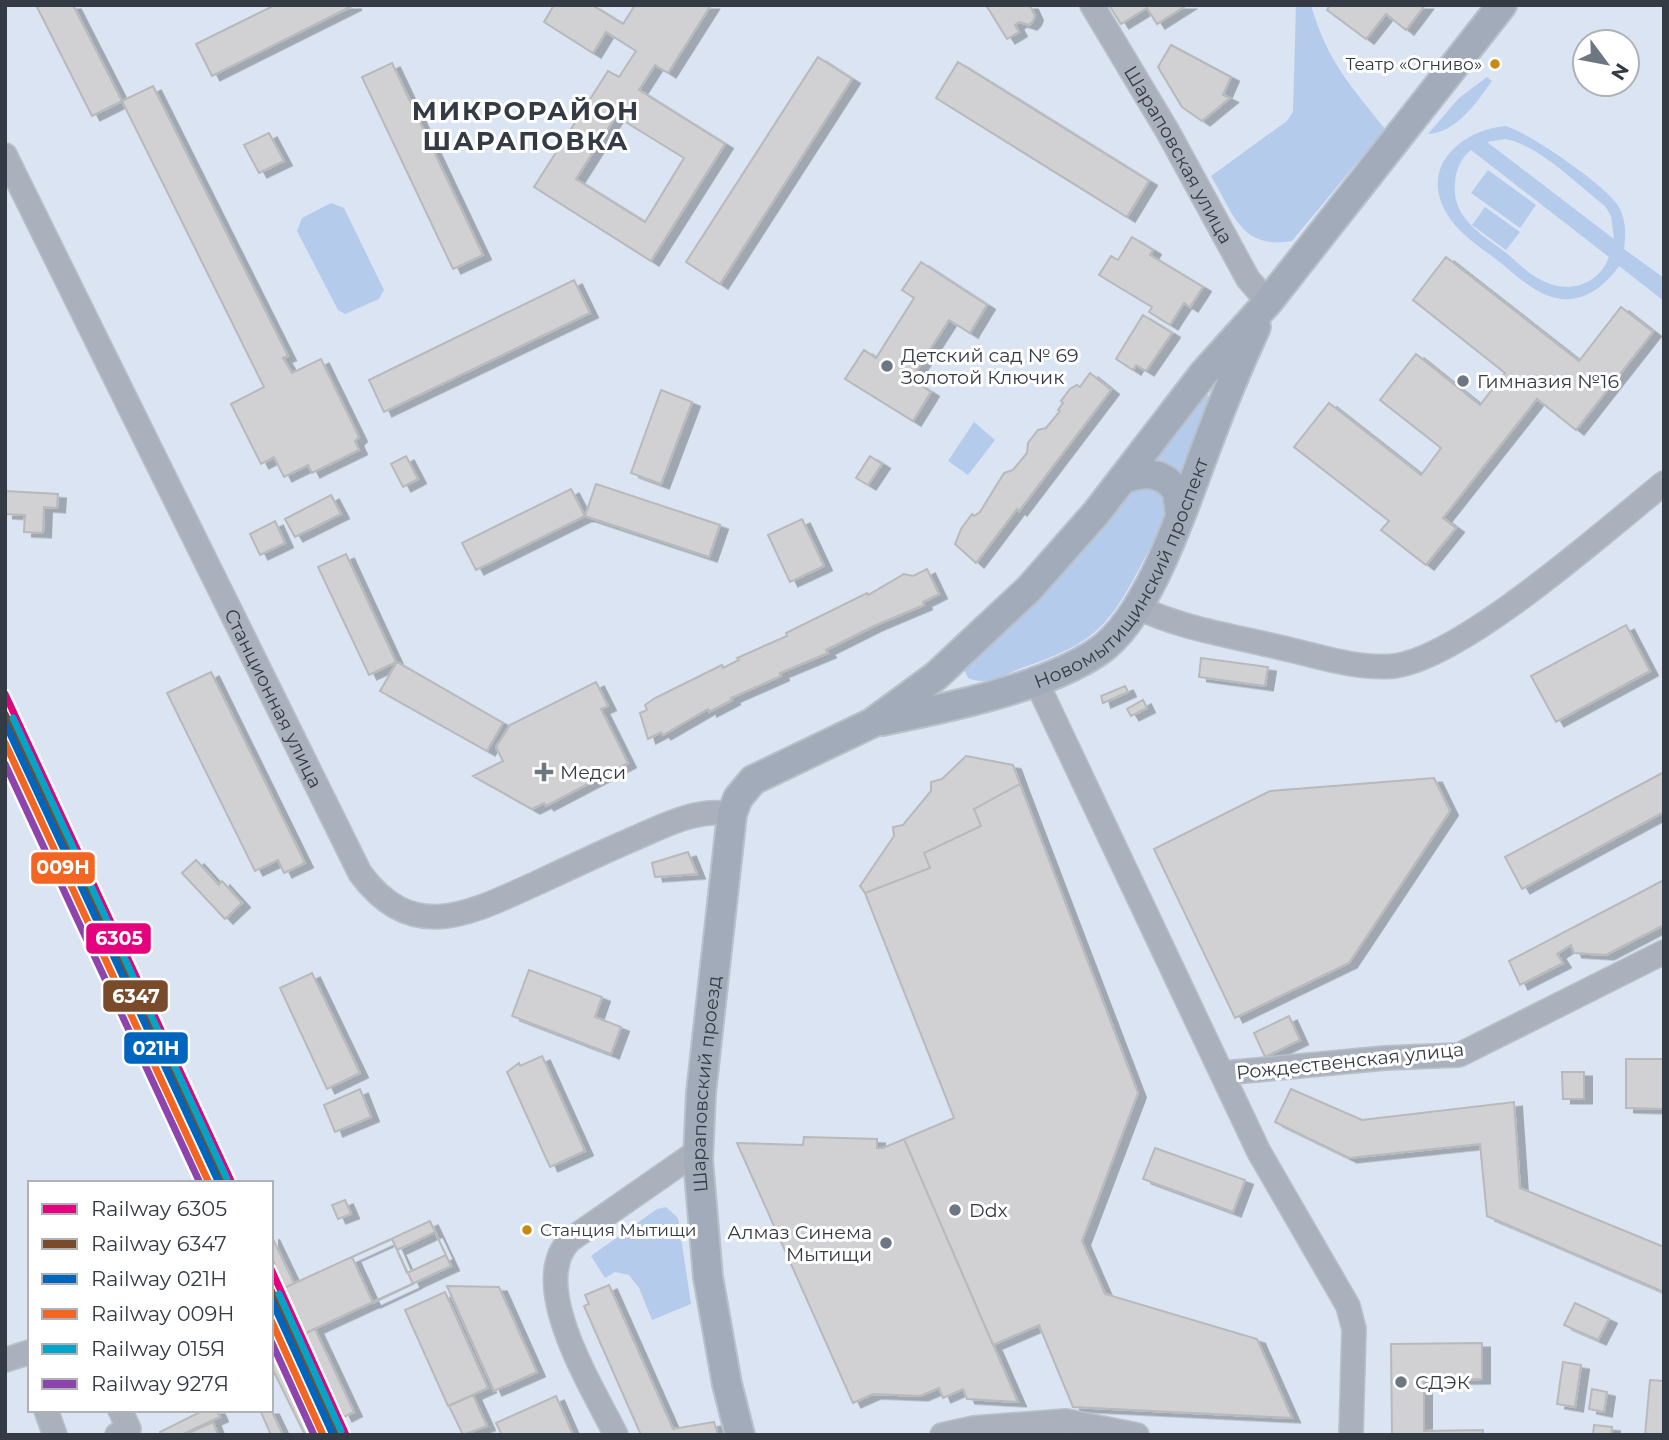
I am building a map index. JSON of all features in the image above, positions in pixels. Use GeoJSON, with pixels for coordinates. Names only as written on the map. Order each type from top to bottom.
{"type":"FeatureCollection","features":[{"type":"Feature","properties":{"kind":"main road","name":"Новомытищинский проспект"},"geometry":{"type":"LineString","coordinates":[[732,814],[738,797],[753,780],[872,723],[956,658],[1055,561],[1122,480],[1204,373],[1268,302],[1503,5]]}},
{"type":"Feature","properties":{"kind":"main road","name":"Новомытищинский проспект"},"geometry":{"type":"LineString","coordinates":[[872,723],[992,695],[1035,680],[1081,662],[1100,650],[1127,624],[1180,515],[1231,384],[1268,302]]}},
{"type":"Feature","properties":{"kind":"main road"},"geometry":{"type":"LineString","coordinates":[[1122,480],[1148,473],[1161,477],[1177,492],[1180,515]]}},
{"type":"Feature","properties":{"kind":"main road"},"geometry":{"type":"LineString","coordinates":[[956,658],[954,670],[964,687],[983,695],[992,695]]}},
{"type":"Feature","properties":{"kind":"main road","name":"Шараповский проезд"},"geometry":{"type":"LineString","coordinates":[[732,814],[698,1151],[702,1228],[708,1277],[740,1435]]}},
{"type":"Feature","properties":{"kind":"street","name":"Шараповская улица"},"geometry":{"type":"LineString","coordinates":[[1091,5],[1168,132],[1248,279],[1268,302]]}},
{"type":"Feature","properties":{"kind":"street","name":"Станционная улица"},"geometry":{"type":"LineString","coordinates":[[5,155],[360,873],[378,895],[395,906],[427,916],[467,914],[659,827],[709,812],[732,814]]}},
{"type":"Feature","properties":{"kind":"street"},"geometry":{"type":"LineString","coordinates":[[1137,607],[1185,627],[1360,664],[1407,664],[1439,651],[1497,612],[1664,483]]}},
{"type":"Feature","properties":{"kind":"street"},"geometry":{"type":"LineString","coordinates":[[1035,680],[1224,1073],[1258,1152],[1348,1306],[1354,1329],[1351,1435]]}},
{"type":"Feature","properties":{"kind":"street","name":"Рождественская улица"},"geometry":{"type":"LineString","coordinates":[[1224,1073],[1385,1058],[1459,1055],[1664,953]]}},
{"type":"Feature","properties":{"kind":"street"},"geometry":{"type":"LineString","coordinates":[[616,1435],[561,1321],[557,1296],[557,1263],[566,1244],[698,1151]]}},
{"type":"Feature","properties":{"kind":"street"},"geometry":{"type":"LineString","coordinates":[[47,1412],[55,1435]]}},
{"type":"Feature","properties":{"kind":"street"},"geometry":{"type":"LineString","coordinates":[[117,1435],[129,1429],[121,1412]]}},
{"type":"Feature","properties":{"kind":"street"},"geometry":{"type":"LineString","coordinates":[[942,1435],[974,1428],[1066,1428],[1137,1435]]}},
{"type":"Feature","properties":{"kind":"shaded area"},"geometry":{"type":"Polygon","coordinates":[[[1296,5],[1311,5],[1332,57],[1350,85],[1385,129],[1292,241],[1275,242],[1261,240],[1241,226],[1211,176],[1287,121],[1293,112],[1296,5]]]}},
{"type":"Feature","properties":{"kind":"shaded area"},"geometry":{"type":"Polygon","coordinates":[[[1487,77],[1492,81],[1465,115],[1448,128],[1428,134],[1459,98],[1487,77]]]}},
{"type":"Feature","properties":{"kind":"shaded area"},"geometry":{"type":"Polygon","coordinates":[[[1505,126],[1531,138],[1584,174],[1612,198],[1623,217],[1624,249],[1664,278],[1664,301],[1619,266],[1600,286],[1584,296],[1566,299],[1549,296],[1528,284],[1458,229],[1447,214],[1440,197],[1438,182],[1441,167],[1459,144],[1488,129],[1505,126]],[[1505,139],[1487,142],[1614,239],[1611,216],[1605,206],[1544,157],[1518,142],[1505,139]],[[1471,150],[1460,164],[1455,194],[1462,215],[1477,231],[1528,272],[1553,285],[1572,287],[1598,274],[1609,257],[1471,150]]]}},
{"type":"Feature","properties":{"kind":"shaded area"},"geometry":{"type":"Polygon","coordinates":[[[1488,170],[1536,205],[1520,228],[1471,193],[1488,170]]]}},
{"type":"Feature","properties":{"kind":"shaded area"},"geometry":{"type":"Polygon","coordinates":[[[331,203],[344,208],[384,290],[379,299],[345,314],[338,310],[297,231],[302,218],[331,203]]]}},
{"type":"Feature","properties":{"kind":"shaded area"},"geometry":{"type":"Polygon","coordinates":[[[1485,207],[1520,232],[1506,250],[1472,225],[1485,207]]]}},
{"type":"Feature","properties":{"kind":"shaded area"},"geometry":{"type":"Polygon","coordinates":[[[1205,393],[1211,399],[1180,479],[1152,462],[1205,393]]]}},
{"type":"Feature","properties":{"kind":"shaded area"},"geometry":{"type":"Polygon","coordinates":[[[974,422],[995,440],[968,475],[948,461],[974,422]]]}},
{"type":"Feature","properties":{"kind":"shaded area"},"geometry":{"type":"Polygon","coordinates":[[[1125,488],[1162,488],[1168,506],[1129,588],[1106,621],[1094,633],[1063,652],[993,679],[981,681],[968,678],[963,667],[1125,488]]]}},
{"type":"Feature","properties":{"kind":"shaded area"},"geometry":{"type":"Polygon","coordinates":[[[666,1207],[678,1218],[691,1304],[652,1320],[639,1288],[629,1275],[615,1272],[605,1278],[591,1256],[657,1209],[666,1207]]]}},
{"type":"Feature","properties":{"kind":"building"},"geometry":{"type":"Polygon","coordinates":[[[36,5],[73,5],[122,101],[92,116],[36,5]]]}},
{"type":"Feature","properties":{"kind":"building"},"geometry":{"type":"Polygon","coordinates":[[[275,5],[354,5],[212,76],[196,44],[275,5]]]}},
{"type":"Feature","properties":{"kind":"building"},"geometry":{"type":"Polygon","coordinates":[[[554,5],[592,5],[623,24],[635,5],[711,5],[668,73],[655,65],[639,90],[725,144],[651,261],[534,187],[608,71],[619,77],[636,51],[606,32],[593,53],[544,22],[554,5]],[[616,116],[576,179],[645,222],[684,158],[616,116]]]}},
{"type":"Feature","properties":{"kind":"building"},"geometry":{"type":"Polygon","coordinates":[[[986,5],[1030,5],[1035,16],[1029,25],[1019,22],[1015,25],[1019,32],[1007,39],[986,5]]]}},
{"type":"Feature","properties":{"kind":"building"},"geometry":{"type":"Polygon","coordinates":[[[1109,5],[1187,5],[1157,24],[1147,8],[1121,24],[1109,5]]]}},
{"type":"Feature","properties":{"kind":"building"},"geometry":{"type":"Polygon","coordinates":[[[1330,5],[1425,5],[1406,30],[1386,14],[1366,39],[1327,10],[1330,5]]]}},
{"type":"Feature","properties":{"kind":"building"},"geometry":{"type":"Polygon","coordinates":[[[1171,45],[1231,77],[1223,95],[1230,98],[1202,121],[1182,107],[1158,67],[1171,45]]]}},
{"type":"Feature","properties":{"kind":"building"},"geometry":{"type":"Polygon","coordinates":[[[818,57],[852,79],[720,284],[686,262],[818,57]]]}},
{"type":"Feature","properties":{"kind":"building"},"geometry":{"type":"Polygon","coordinates":[[[958,62],[1149,181],[1127,217],[936,98],[958,62]]]}},
{"type":"Feature","properties":{"kind":"building"},"geometry":{"type":"Polygon","coordinates":[[[392,63],[483,255],[453,269],[362,77],[392,63]]]}},
{"type":"Feature","properties":{"kind":"building"},"geometry":{"type":"Polygon","coordinates":[[[153,86],[288,356],[283,358],[292,373],[321,359],[359,437],[355,441],[359,450],[312,473],[308,465],[284,477],[274,457],[261,464],[231,404],[264,387],[122,101],[153,86]]]}},
{"type":"Feature","properties":{"kind":"building"},"geometry":{"type":"Polygon","coordinates":[[[269,133],[284,161],[259,173],[244,145],[269,133]]]}},
{"type":"Feature","properties":{"kind":"building"},"geometry":{"type":"Polygon","coordinates":[[[1132,237],[1153,250],[1150,255],[1203,287],[1190,307],[1184,303],[1170,325],[1149,312],[1152,307],[1099,275],[1111,256],[1118,260],[1132,237]]]}},
{"type":"Feature","properties":{"kind":"building"},"geometry":{"type":"Polygon","coordinates":[[[1446,257],[1579,361],[1621,307],[1653,332],[1576,430],[1537,399],[1443,518],[1456,528],[1426,565],[1381,530],[1389,521],[1294,447],[1329,403],[1421,475],[1441,448],[1380,400],[1416,354],[1480,405],[1505,373],[1413,300],[1446,257]]]}},
{"type":"Feature","properties":{"kind":"building"},"geometry":{"type":"Polygon","coordinates":[[[921,262],[987,305],[970,333],[949,320],[911,379],[931,392],[913,421],[845,379],[864,350],[876,358],[914,298],[902,290],[921,262]]]}},
{"type":"Feature","properties":{"kind":"building"},"geometry":{"type":"Polygon","coordinates":[[[574,280],[590,313],[384,412],[369,380],[574,280]]]}},
{"type":"Feature","properties":{"kind":"building"},"geometry":{"type":"Polygon","coordinates":[[[1143,315],[1172,333],[1146,371],[1136,365],[1133,370],[1116,359],[1143,315]]]}},
{"type":"Feature","properties":{"kind":"building"},"geometry":{"type":"Polygon","coordinates":[[[1090,373],[1111,390],[976,563],[955,544],[961,529],[972,514],[974,516],[980,512],[1004,473],[1013,470],[1027,453],[1028,443],[1038,430],[1046,428],[1060,411],[1058,410],[1063,403],[1061,401],[1070,389],[1077,385],[1080,387],[1090,373]]]}},
{"type":"Feature","properties":{"kind":"building"},"geometry":{"type":"Polygon","coordinates":[[[661,390],[692,402],[661,484],[631,473],[661,390]]]}},
{"type":"Feature","properties":{"kind":"building"},"geometry":{"type":"Polygon","coordinates":[[[406,456],[418,479],[403,487],[391,464],[406,456]]]}},
{"type":"Feature","properties":{"kind":"building"},"geometry":{"type":"Polygon","coordinates":[[[870,456],[882,464],[868,485],[856,478],[870,456]]]}},
{"type":"Feature","properties":{"kind":"building"},"geometry":{"type":"Polygon","coordinates":[[[596,484],[720,525],[709,557],[585,516],[596,484]]]}},
{"type":"Feature","properties":{"kind":"building"},"geometry":{"type":"Polygon","coordinates":[[[571,489],[585,516],[476,570],[462,543],[571,489]]]}},
{"type":"Feature","properties":{"kind":"building"},"geometry":{"type":"Polygon","coordinates":[[[5,491],[58,494],[57,508],[44,507],[43,533],[24,532],[25,515],[5,514],[5,491]]]}},
{"type":"Feature","properties":{"kind":"building"},"geometry":{"type":"Polygon","coordinates":[[[331,495],[341,514],[295,537],[285,519],[331,495]]]}},
{"type":"Feature","properties":{"kind":"building"},"geometry":{"type":"Polygon","coordinates":[[[802,519],[824,566],[790,582],[768,535],[802,519]]]}},
{"type":"Feature","properties":{"kind":"building"},"geometry":{"type":"Polygon","coordinates":[[[275,521],[285,543],[260,555],[250,534],[275,521]]]}},
{"type":"Feature","properties":{"kind":"building"},"geometry":{"type":"Polygon","coordinates":[[[346,554],[396,662],[369,675],[318,567],[346,554]]]}},
{"type":"Feature","properties":{"kind":"building"},"geometry":{"type":"Polygon","coordinates":[[[927,569],[939,594],[923,602],[924,605],[874,626],[826,650],[828,653],[780,673],[781,676],[731,698],[732,700],[709,712],[708,709],[663,735],[661,732],[648,739],[640,713],[647,710],[645,705],[655,698],[722,665],[723,668],[739,660],[737,658],[787,636],[786,633],[867,593],[868,595],[904,574],[913,576],[927,569]]]}},
{"type":"Feature","properties":{"kind":"building"},"geometry":{"type":"Polygon","coordinates":[[[1626,625],[1650,671],[1556,722],[1531,676],[1626,625]]]}},
{"type":"Feature","properties":{"kind":"building"},"geometry":{"type":"Polygon","coordinates":[[[1201,658],[1268,667],[1265,686],[1199,677],[1201,658]]]}},
{"type":"Feature","properties":{"kind":"building"},"geometry":{"type":"Polygon","coordinates":[[[397,662],[503,723],[487,751],[380,691],[397,662]]]}},
{"type":"Feature","properties":{"kind":"building"},"geometry":{"type":"Polygon","coordinates":[[[211,672],[305,863],[284,873],[278,860],[255,871],[167,693],[211,672]]]}},
{"type":"Feature","properties":{"kind":"building"},"geometry":{"type":"Polygon","coordinates":[[[596,682],[608,706],[601,709],[628,763],[546,806],[544,803],[532,809],[473,776],[503,761],[496,747],[510,725],[596,682]]]}},
{"type":"Feature","properties":{"kind":"building"},"geometry":{"type":"Polygon","coordinates":[[[1125,686],[1128,692],[1103,703],[1101,696],[1125,686]]]}},
{"type":"Feature","properties":{"kind":"building"},"geometry":{"type":"Polygon","coordinates":[[[1143,700],[1147,708],[1131,716],[1127,709],[1143,700]]]}},
{"type":"Feature","properties":{"kind":"building"},"geometry":{"type":"Polygon","coordinates":[[[966,756],[1013,765],[1020,784],[974,809],[981,826],[924,853],[930,868],[865,893],[860,886],[894,836],[893,827],[903,825],[931,791],[931,782],[942,779],[966,756]]]}},
{"type":"Feature","properties":{"kind":"building"},"geometry":{"type":"Polygon","coordinates":[[[1664,772],[1664,812],[1522,889],[1505,857],[1664,772]]]}},
{"type":"Feature","properties":{"kind":"building"},"geometry":{"type":"Polygon","coordinates":[[[1434,778],[1450,811],[1349,963],[1235,1018],[1154,849],[1270,791],[1434,778]]]}},
{"type":"Feature","properties":{"kind":"building"},"geometry":{"type":"Polygon","coordinates":[[[1020,784],[1138,1093],[1082,1241],[1105,1294],[1257,1339],[1292,1418],[1073,1407],[1039,1325],[993,1345],[904,1139],[954,1118],[865,893],[930,868],[924,853],[981,826],[974,809],[1020,784]]]}},
{"type":"Feature","properties":{"kind":"building"},"geometry":{"type":"Polygon","coordinates":[[[688,852],[697,874],[655,877],[652,863],[688,852]]]}},
{"type":"Feature","properties":{"kind":"building"},"geometry":{"type":"Polygon","coordinates":[[[196,860],[219,885],[222,881],[242,903],[225,919],[182,873],[196,860]]]}},
{"type":"Feature","properties":{"kind":"building"},"geometry":{"type":"Polygon","coordinates":[[[1664,880],[1664,925],[1606,955],[1574,953],[1571,945],[1557,954],[1563,963],[1520,985],[1509,961],[1664,880]]]}},
{"type":"Feature","properties":{"kind":"building"},"geometry":{"type":"Polygon","coordinates":[[[529,970],[602,997],[595,1017],[621,1027],[611,1054],[512,1016],[529,970]]]}},
{"type":"Feature","properties":{"kind":"building"},"geometry":{"type":"Polygon","coordinates":[[[312,973],[360,1073],[327,1089],[280,988],[312,973]]]}},
{"type":"Feature","properties":{"kind":"building"},"geometry":{"type":"Polygon","coordinates":[[[1289,1016],[1300,1040],[1265,1057],[1254,1033],[1289,1016]]]}},
{"type":"Feature","properties":{"kind":"building"},"geometry":{"type":"Polygon","coordinates":[[[542,1056],[585,1151],[550,1167],[507,1072],[519,1063],[520,1066],[542,1056]]]}},
{"type":"Feature","properties":{"kind":"building"},"geometry":{"type":"Polygon","coordinates":[[[1626,1059],[1664,1059],[1664,1109],[1626,1108],[1626,1059]]]}},
{"type":"Feature","properties":{"kind":"building"},"geometry":{"type":"Polygon","coordinates":[[[1562,1072],[1584,1072],[1584,1099],[1563,1099],[1562,1072]]]}},
{"type":"Feature","properties":{"kind":"building"},"geometry":{"type":"Polygon","coordinates":[[[360,1089],[371,1117],[335,1132],[324,1105],[360,1089]]]}},
{"type":"Feature","properties":{"kind":"building"},"geometry":{"type":"Polygon","coordinates":[[[1291,1089],[1362,1120],[1514,1102],[1520,1188],[1664,1247],[1664,1292],[1487,1216],[1480,1144],[1349,1158],[1275,1122],[1291,1089]]]}},
{"type":"Feature","properties":{"kind":"building"},"geometry":{"type":"Polygon","coordinates":[[[804,1137],[877,1139],[877,1148],[904,1139],[1018,1402],[967,1399],[963,1389],[943,1398],[939,1388],[920,1396],[873,1394],[853,1403],[737,1143],[803,1145],[804,1137]]]}},
{"type":"Feature","properties":{"kind":"building"},"geometry":{"type":"Polygon","coordinates":[[[1155,1148],[1245,1180],[1233,1212],[1143,1179],[1155,1148]]]}},
{"type":"Feature","properties":{"kind":"building"},"geometry":{"type":"Polygon","coordinates":[[[345,1200],[351,1214],[338,1219],[332,1205],[345,1200]]]}},
{"type":"Feature","properties":{"kind":"building"},"geometry":{"type":"Polygon","coordinates":[[[430,1221],[451,1266],[273,1348],[273,1293],[430,1221]]]}},
{"type":"Feature","properties":{"kind":"building"},"geometry":{"type":"Polygon","coordinates":[[[435,1232],[446,1255],[407,1273],[397,1250],[435,1232]]]}},
{"type":"Feature","properties":{"kind":"building"},"geometry":{"type":"Polygon","coordinates":[[[273,1239],[294,1283],[285,1288],[273,1261],[273,1239]]]}},
{"type":"Feature","properties":{"kind":"building"},"geometry":{"type":"Polygon","coordinates":[[[392,1239],[413,1284],[373,1303],[352,1257],[392,1239]]]}},
{"type":"Feature","properties":{"kind":"building"},"geometry":{"type":"Polygon","coordinates":[[[609,1285],[673,1429],[714,1422],[718,1435],[641,1435],[584,1306],[589,1304],[585,1295],[609,1285]]]}},
{"type":"Feature","properties":{"kind":"building"},"geometry":{"type":"Polygon","coordinates":[[[447,1286],[499,1287],[537,1372],[494,1391],[447,1286]]]}},
{"type":"Feature","properties":{"kind":"building"},"geometry":{"type":"Polygon","coordinates":[[[445,1292],[488,1388],[448,1406],[405,1310],[445,1292]]]}},
{"type":"Feature","properties":{"kind":"building"},"geometry":{"type":"Polygon","coordinates":[[[1575,1303],[1609,1319],[1598,1340],[1564,1325],[1575,1303]]]}},
{"type":"Feature","properties":{"kind":"building"},"geometry":{"type":"Polygon","coordinates":[[[315,1329],[354,1412],[344,1417],[305,1334],[315,1329]]]}},
{"type":"Feature","properties":{"kind":"building"},"geometry":{"type":"Polygon","coordinates":[[[1482,1343],[1482,1379],[1424,1380],[1424,1431],[1483,1430],[1483,1435],[1392,1435],[1391,1344],[1482,1343]]]}},
{"type":"Feature","properties":{"kind":"building"},"geometry":{"type":"Polygon","coordinates":[[[273,1348],[313,1431],[305,1435],[273,1370],[273,1348]]]}},
{"type":"Feature","properties":{"kind":"building"},"geometry":{"type":"Polygon","coordinates":[[[1563,1362],[1581,1365],[1575,1407],[1557,1404],[1563,1362]]]}},
{"type":"Feature","properties":{"kind":"building"},"geometry":{"type":"Polygon","coordinates":[[[1650,1380],[1664,1381],[1664,1435],[1645,1435],[1650,1380]]]}},
{"type":"Feature","properties":{"kind":"building"},"geometry":{"type":"Polygon","coordinates":[[[1592,1389],[1607,1392],[1604,1412],[1589,1409],[1592,1389]]]}},
{"type":"Feature","properties":{"kind":"building"},"geometry":{"type":"Polygon","coordinates":[[[473,1395],[487,1426],[463,1435],[449,1406],[473,1395]]]}},
{"type":"Feature","properties":{"kind":"building"},"geometry":{"type":"Polygon","coordinates":[[[556,1396],[573,1435],[502,1435],[496,1423],[556,1396]]]}},
{"type":"Feature","properties":{"kind":"building"},"geometry":{"type":"Polygon","coordinates":[[[200,1412],[218,1412],[220,1417],[181,1435],[161,1435],[160,1432],[200,1412]]]}},
{"type":"Feature","properties":{"kind":"building"},"geometry":{"type":"Polygon","coordinates":[[[261,1412],[272,1412],[283,1435],[271,1435],[261,1412]]]}},
{"type":"Feature","properties":{"kind":"building"},"geometry":{"type":"Polygon","coordinates":[[[213,1422],[218,1435],[189,1435],[189,1433],[213,1422]]]}},
{"type":"Feature","properties":{"kind":"building"},"geometry":{"type":"Polygon","coordinates":[[[1594,1425],[1612,1427],[1611,1435],[1593,1435],[1594,1425]]]}},
{"type":"Feature","properties":{"kind":"rail line","name":"6305"},"geometry":{"type":"LineString","coordinates":[[5,694],[231,1181]]}},
{"type":"Feature","properties":{"kind":"rail line","name":"6347"},"geometry":{"type":"LineString","coordinates":[[5,714],[221,1181]]}},
{"type":"Feature","properties":{"kind":"rail line","name":"015Я"},"geometry":{"type":"LineString","coordinates":[[13,718],[227,1179]]}},
{"type":"Feature","properties":{"kind":"rail line","name":"021Н"},"geometry":{"type":"LineString","coordinates":[[5,723],[218,1181]]}},
{"type":"Feature","properties":{"kind":"rail line","name":"009Н"},"geometry":{"type":"LineString","coordinates":[[5,743],[208,1181]]}},
{"type":"Feature","properties":{"kind":"rail line","name":"927Я"},"geometry":{"type":"LineString","coordinates":[[5,764],[199,1181]]}},
{"type":"Feature","properties":{"kind":"rail line","name":"6305"},"geometry":{"type":"LineString","coordinates":[[273,1273],[346,1435]]}},
{"type":"Feature","properties":{"kind":"rail line","name":"6347"},"geometry":{"type":"LineString","coordinates":[[273,1294],[336,1435]]}},
{"type":"Feature","properties":{"kind":"rail line","name":"015Я"},"geometry":{"type":"LineString","coordinates":[[279,1294],[341,1431]]}},
{"type":"Feature","properties":{"kind":"rail line","name":"021Н"},"geometry":{"type":"LineString","coordinates":[[273,1303],[333,1435]]}},
{"type":"Feature","properties":{"kind":"rail line","name":"009Н"},"geometry":{"type":"LineString","coordinates":[[273,1324],[323,1435]]}},
{"type":"Feature","properties":{"kind":"rail line","name":"927Я"},"geometry":{"type":"LineString","coordinates":[[273,1345],[314,1435]]}},
{"type":"Feature","properties":{"kind":"place","name":"Театр «Огниво»"},"geometry":{"type":"Point","coordinates":[1495,64]}},
{"type":"Feature","properties":{"kind":"place","name":"Детский сад № 69 Золотой Ключик"},"geometry":{"type":"Point","coordinates":[887,366]}},
{"type":"Feature","properties":{"kind":"place","name":"Гимназия №16"},"geometry":{"type":"Point","coordinates":[1463,381]}},
{"type":"Feature","properties":{"kind":"place","name":"Медси"},"geometry":{"type":"Point","coordinates":[544,772]}},
{"type":"Feature","properties":{"kind":"place","name":"Ddx"},"geometry":{"type":"Point","coordinates":[955,1210]}},
{"type":"Feature","properties":{"kind":"place","name":"Станция Мытищи"},"geometry":{"type":"Point","coordinates":[527,1230]}},
{"type":"Feature","properties":{"kind":"place","name":"Алмаз Синема Мытищи"},"geometry":{"type":"Point","coordinates":[886,1243]}},
{"type":"Feature","properties":{"kind":"place","name":"СДЭК"},"geometry":{"type":"Point","coordinates":[1401,1382]}},
{"type":"Feature","properties":{"kind":"district","name":"МИКРОРАЙОН ШАРАПОВКА"},"geometry":{"type":"Point","coordinates":[526,126]}}]}
